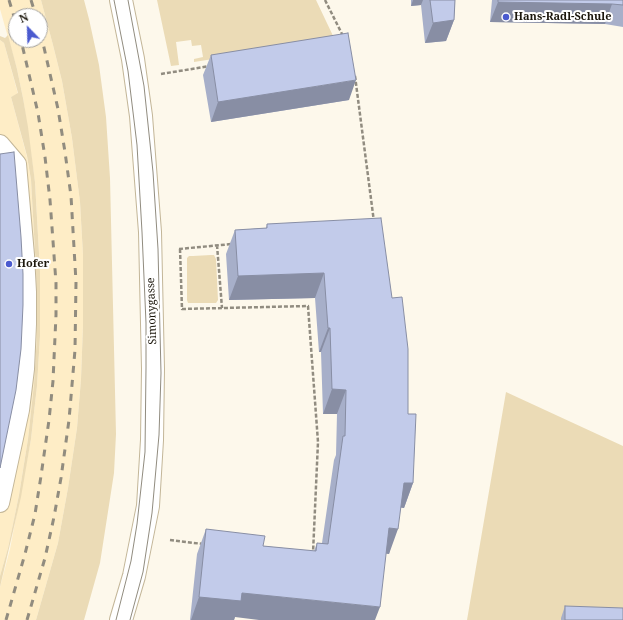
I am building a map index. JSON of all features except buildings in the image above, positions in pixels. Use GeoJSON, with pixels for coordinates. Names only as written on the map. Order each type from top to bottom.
{"type":"FeatureCollection","features":[{"type":"Feature","properties":{"kind":"street","name":"Simonygasse"},"geometry":{"type":"LineString","coordinates":[[121,0],[136,76],[141,116],[150,232],[154,369],[148,506],[134,576],[121,620]]}},
{"type":"Feature","properties":{"kind":"lane"},"geometry":{"type":"LineString","coordinates":[[0,144],[17,164],[26,254],[27,292],[25,369],[20,410],[0,503]]}},
{"type":"Feature","properties":{"kind":"path"},"geometry":{"type":"LineString","coordinates":[[326,0],[344,38]]}},
{"type":"Feature","properties":{"kind":"path"},"geometry":{"type":"LineString","coordinates":[[136,76],[164,74],[216,65]]}},
{"type":"Feature","properties":{"kind":"path"},"geometry":{"type":"LineString","coordinates":[[354,72],[375,223]]}},
{"type":"Feature","properties":{"kind":"path"},"geometry":{"type":"LineString","coordinates":[[233,244],[180,249],[182,309],[308,306],[318,442],[313,558]]}},
{"type":"Feature","properties":{"kind":"path"},"geometry":{"type":"LineString","coordinates":[[217,245],[222,308]]}},
{"type":"Feature","properties":{"kind":"path"},"geometry":{"type":"LineString","coordinates":[[170,540],[210,545]]}},
{"type":"Feature","properties":{"kind":"shaded area"},"geometry":{"type":"Polygon","coordinates":[[[0,0],[41,0],[43,8],[8,8],[8,37],[0,9],[0,0]]]}},
{"type":"Feature","properties":{"kind":"shaded area"},"geometry":{"type":"Polygon","coordinates":[[[41,0],[84,0],[99,65],[106,117],[110,178],[116,434],[114,473],[100,563],[84,620],[36,620],[58,543],[68,488],[77,428],[83,325],[83,255],[80,202],[72,138],[62,81],[48,26],[48,8],[43,8],[41,0]]]}},
{"type":"Feature","properties":{"kind":"shaded area"},"geometry":{"type":"Polygon","coordinates":[[[157,0],[316,0],[335,40],[194,62],[194,59],[203,57],[201,45],[192,46],[191,40],[176,42],[179,65],[171,66],[157,0]]]}},
{"type":"Feature","properties":{"kind":"shaded area"},"geometry":{"type":"Polygon","coordinates":[[[48,26],[62,81],[72,138],[80,202],[83,255],[83,325],[77,428],[58,543],[36,620],[0,620],[0,587],[10,549],[31,439],[37,386],[40,336],[40,271],[35,182],[23,98],[11,48],[48,48],[48,26]]]}},
{"type":"Feature","properties":{"kind":"shaded area"},"geometry":{"type":"Polygon","coordinates":[[[8,35],[8,48],[11,48],[17,69],[28,127],[35,182],[40,271],[40,336],[37,386],[31,439],[21,497],[0,587],[0,576],[8,548],[19,495],[28,439],[34,384],[37,335],[36,270],[31,180],[27,156],[11,97],[18,93],[4,43],[0,40],[0,36],[5,38],[8,35]]]}},
{"type":"Feature","properties":{"kind":"shaded area"},"geometry":{"type":"Polygon","coordinates":[[[0,40],[4,43],[18,94],[11,97],[27,157],[31,180],[36,270],[37,335],[34,384],[28,439],[19,495],[8,548],[0,576],[0,40]]]}},
{"type":"Feature","properties":{"kind":"shaded area"},"geometry":{"type":"Polygon","coordinates":[[[214,255],[216,259],[218,300],[216,303],[188,303],[187,258],[189,256],[214,255]]]}},
{"type":"Feature","properties":{"kind":"shaded area"},"geometry":{"type":"Polygon","coordinates":[[[506,392],[623,446],[623,620],[467,620],[506,392]]]}},
{"type":"Feature","properties":{"kind":"tram line"},"geometry":{"type":"LineString","coordinates":[[114,0],[128,71],[137,145],[146,323],[145,452],[137,524],[131,561],[116,620]]}},
{"type":"Feature","properties":{"kind":"tram line"},"geometry":{"type":"LineString","coordinates":[[128,0],[144,86],[153,172],[158,249],[161,373],[159,435],[152,513],[143,572],[130,620]]}},
{"type":"Feature","properties":{"kind":"railway"},"geometry":{"type":"LineString","coordinates":[[9,0],[11,8]]}},
{"type":"Feature","properties":{"kind":"railway"},"geometry":{"type":"LineString","coordinates":[[31,0],[34,8]]}},
{"type":"Feature","properties":{"kind":"railway"},"geometry":{"type":"LineString","coordinates":[[6,620],[35,514],[49,420],[53,381],[56,315],[56,283],[50,200],[45,157],[38,113],[23,48]]}},
{"type":"Feature","properties":{"kind":"railway"},"geometry":{"type":"LineString","coordinates":[[27,620],[45,558],[61,478],[69,420],[75,350],[76,282],[71,196],[58,109],[44,48]]}},
{"type":"Feature","properties":{"kind":"place","name":"Hans-Radl-Schule"},"geometry":{"type":"Point","coordinates":[506,17]}},
{"type":"Feature","properties":{"kind":"place","name":"Hofer"},"geometry":{"type":"Point","coordinates":[9,264]}}]}
